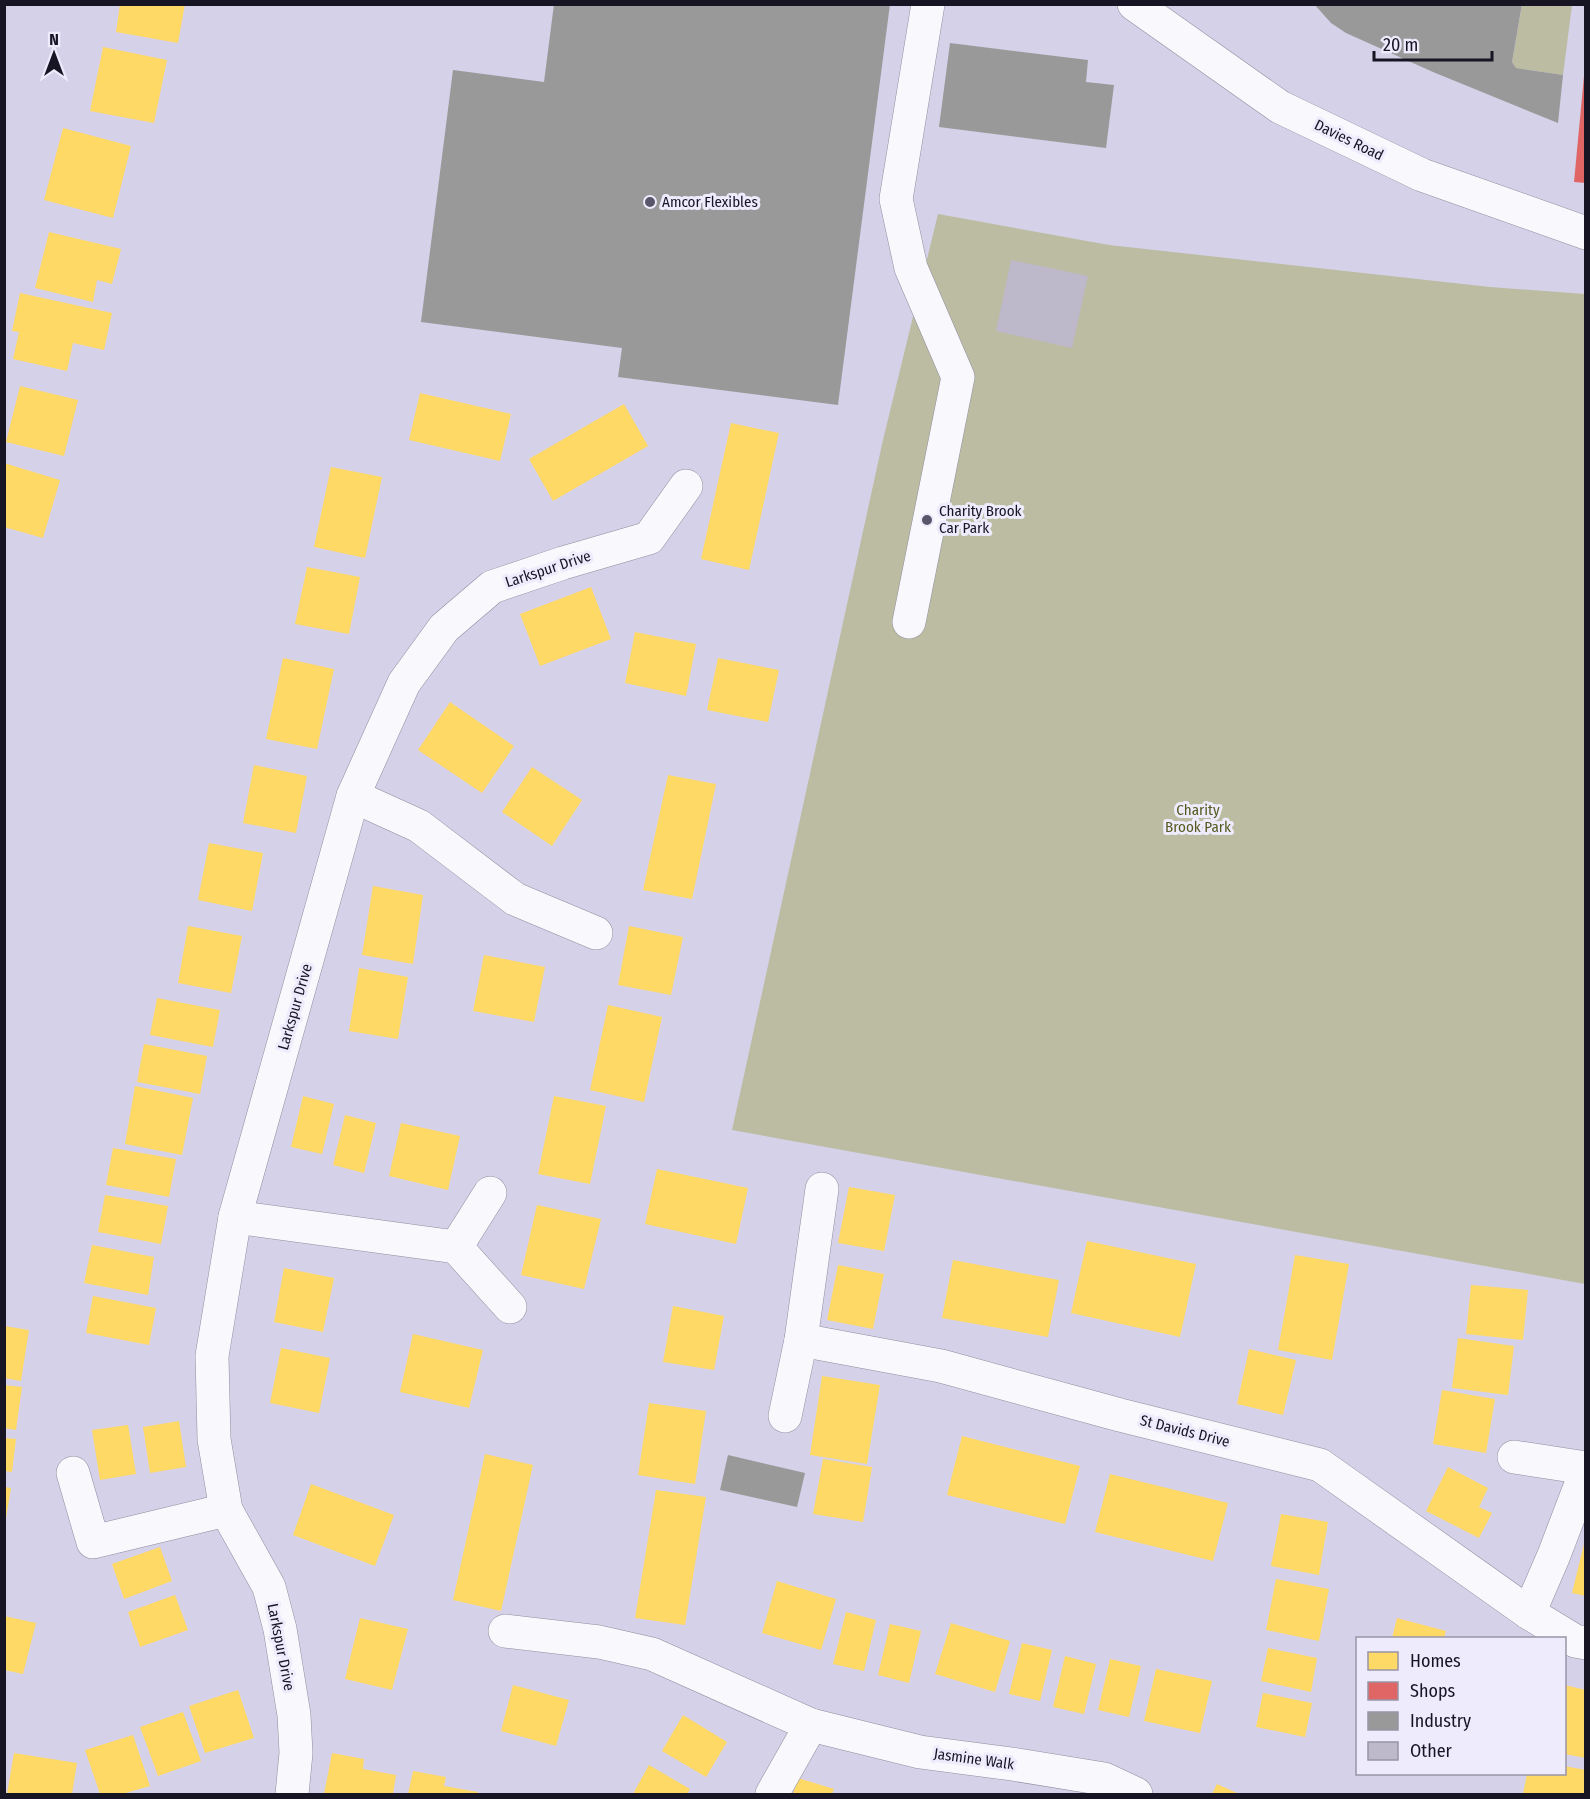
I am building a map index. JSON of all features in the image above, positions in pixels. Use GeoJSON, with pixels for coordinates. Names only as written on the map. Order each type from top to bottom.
{"type":"FeatureCollection","features":[{"type":"Feature","properties":{"kind":"street"},"geometry":{"type":"LineString","coordinates":[[909,622],[958,377],[911,268],[896,199],[928,4]]}},
{"type":"Feature","properties":{"kind":"street","name":"Davies Road"},"geometry":{"type":"LineString","coordinates":[[1142,8],[1280,107],[1422,175],[1586,233]]}},
{"type":"Feature","properties":{"kind":"street","name":"Larkspur Drive"},"geometry":{"type":"LineString","coordinates":[[292,1794],[296,1754],[294,1715],[280,1629],[269,1587],[226,1510],[214,1439],[212,1356],[235,1217],[353,796],[404,683],[444,628],[492,587],[649,538],[686,486]]}},
{"type":"Feature","properties":{"kind":"street"},"geometry":{"type":"LineString","coordinates":[[353,796],[419,826],[515,899],[596,933]]}},
{"type":"Feature","properties":{"kind":"street"},"geometry":{"type":"LineString","coordinates":[[785,1416],[801,1340],[822,1189]]}},
{"type":"Feature","properties":{"kind":"street"},"geometry":{"type":"LineString","coordinates":[[456,1247],[490,1193]]}},
{"type":"Feature","properties":{"kind":"street"},"geometry":{"type":"LineString","coordinates":[[235,1217],[456,1247],[510,1307]]}},
{"type":"Feature","properties":{"kind":"street","name":"St Davids Drive"},"geometry":{"type":"LineString","coordinates":[[801,1340],[941,1366],[1120,1415],[1320,1465],[1528,1613],[1575,1641],[1586,1643]]}},
{"type":"Feature","properties":{"kind":"street"},"geometry":{"type":"LineString","coordinates":[[1514,1457],[1586,1470],[1554,1555],[1528,1613]]}},
{"type":"Feature","properties":{"kind":"street"},"geometry":{"type":"LineString","coordinates":[[73,1473],[93,1542],[226,1510]]}},
{"type":"Feature","properties":{"kind":"street","name":"Jasmine Walk"},"geometry":{"type":"LineString","coordinates":[[505,1631],[599,1642],[652,1654],[811,1725],[920,1752],[1104,1779],[1136,1794]]}},
{"type":"Feature","properties":{"kind":"street"},"geometry":{"type":"LineString","coordinates":[[772,1794],[811,1725]]}},
{"type":"Feature","properties":{"kind":"green space"},"geometry":{"type":"Polygon","coordinates":[[[1522,5],[1572,5],[1563,75],[1516,68],[1512,62],[1522,5]]]}},
{"type":"Feature","properties":{"kind":"green space","name":"Charity Brook Park"},"geometry":{"type":"Polygon","coordinates":[[[938,214],[1109,245],[1490,287],[1585,294],[1585,1284],[732,1130],[883,440],[938,214]]]}},
{"type":"Feature","properties":{"kind":"building: Homes"},"geometry":{"type":"Polygon","coordinates":[[[120,4],[185,4],[178,43],[116,32],[120,4]]]}},
{"type":"Feature","properties":{"kind":"building: Homes"},"geometry":{"type":"Polygon","coordinates":[[[103,47],[167,60],[154,123],[90,111],[103,47]]]}},
{"type":"Feature","properties":{"kind":"building: Homes"},"geometry":{"type":"Polygon","coordinates":[[[63,128],[131,146],[113,218],[44,200],[63,128]]]}},
{"type":"Feature","properties":{"kind":"building: Homes"},"geometry":{"type":"Polygon","coordinates":[[[49,232],[121,249],[112,284],[97,280],[93,302],[35,288],[49,232]]]}},
{"type":"Feature","properties":{"kind":"building: Homes"},"geometry":{"type":"Polygon","coordinates":[[[20,293],[112,313],[104,350],[73,343],[67,371],[13,359],[19,332],[12,331],[20,293]]]}},
{"type":"Feature","properties":{"kind":"building: Homes"},"geometry":{"type":"Polygon","coordinates":[[[20,386],[78,400],[64,456],[6,442],[20,386]]]}},
{"type":"Feature","properties":{"kind":"building: Homes"},"geometry":{"type":"Polygon","coordinates":[[[420,393],[511,414],[500,461],[409,440],[420,393]]]}},
{"type":"Feature","properties":{"kind":"building: Homes"},"geometry":{"type":"Polygon","coordinates":[[[624,404],[648,446],[553,501],[529,459],[624,404]]]}},
{"type":"Feature","properties":{"kind":"building: Homes"},"geometry":{"type":"Polygon","coordinates":[[[731,423],[779,433],[749,570],[701,559],[731,423]]]}},
{"type":"Feature","properties":{"kind":"building: Homes"},"geometry":{"type":"Polygon","coordinates":[[[4,463],[60,480],[43,538],[4,527],[4,463]]]}},
{"type":"Feature","properties":{"kind":"building: Homes"},"geometry":{"type":"Polygon","coordinates":[[[331,467],[382,477],[365,558],[314,547],[331,467]]]}},
{"type":"Feature","properties":{"kind":"building: Homes"},"geometry":{"type":"Polygon","coordinates":[[[307,567],[360,577],[349,634],[295,624],[307,567]]]}},
{"type":"Feature","properties":{"kind":"building: Homes"},"geometry":{"type":"Polygon","coordinates":[[[591,587],[611,639],[540,666],[520,614],[591,587]]]}},
{"type":"Feature","properties":{"kind":"building: Homes"},"geometry":{"type":"Polygon","coordinates":[[[635,632],[696,644],[686,696],[625,683],[635,632]]]}},
{"type":"Feature","properties":{"kind":"building: Homes"},"geometry":{"type":"Polygon","coordinates":[[[283,658],[334,669],[317,749],[266,739],[283,658]]]}},
{"type":"Feature","properties":{"kind":"building: Homes"},"geometry":{"type":"Polygon","coordinates":[[[718,658],[779,670],[768,722],[707,710],[718,658]]]}},
{"type":"Feature","properties":{"kind":"building: Homes"},"geometry":{"type":"Polygon","coordinates":[[[450,702],[514,746],[482,793],[418,750],[450,702]]]}},
{"type":"Feature","properties":{"kind":"building: Homes"},"geometry":{"type":"Polygon","coordinates":[[[254,765],[307,776],[296,833],[243,823],[254,765]]]}},
{"type":"Feature","properties":{"kind":"building: Homes"},"geometry":{"type":"Polygon","coordinates":[[[532,767],[582,800],[552,846],[502,812],[532,767]]]}},
{"type":"Feature","properties":{"kind":"building: Homes"},"geometry":{"type":"Polygon","coordinates":[[[668,775],[716,784],[692,899],[643,890],[668,775]]]}},
{"type":"Feature","properties":{"kind":"building: Homes"},"geometry":{"type":"Polygon","coordinates":[[[209,843],[263,853],[252,911],[198,900],[209,843]]]}},
{"type":"Feature","properties":{"kind":"building: Homes"},"geometry":{"type":"Polygon","coordinates":[[[373,886],[423,895],[413,964],[362,955],[373,886]]]}},
{"type":"Feature","properties":{"kind":"building: Homes"},"geometry":{"type":"Polygon","coordinates":[[[188,926],[242,936],[231,993],[178,983],[188,926]]]}},
{"type":"Feature","properties":{"kind":"building: Homes"},"geometry":{"type":"Polygon","coordinates":[[[629,926],[683,937],[671,995],[618,985],[629,926]]]}},
{"type":"Feature","properties":{"kind":"building: Homes"},"geometry":{"type":"Polygon","coordinates":[[[484,955],[545,967],[534,1022],[473,1011],[484,955]]]}},
{"type":"Feature","properties":{"kind":"building: Homes"},"geometry":{"type":"Polygon","coordinates":[[[359,968],[408,977],[398,1039],[349,1031],[359,968]]]}},
{"type":"Feature","properties":{"kind":"building: Homes"},"geometry":{"type":"Polygon","coordinates":[[[157,998],[220,1010],[213,1047],[150,1035],[157,998]]]}},
{"type":"Feature","properties":{"kind":"building: Homes"},"geometry":{"type":"Polygon","coordinates":[[[608,1005],[662,1017],[644,1102],[590,1090],[608,1005]]]}},
{"type":"Feature","properties":{"kind":"building: Homes"},"geometry":{"type":"Polygon","coordinates":[[[144,1044],[207,1056],[200,1094],[137,1082],[144,1044]]]}},
{"type":"Feature","properties":{"kind":"building: Homes"},"geometry":{"type":"Polygon","coordinates":[[[135,1086],[193,1098],[182,1155],[125,1144],[135,1086]]]}},
{"type":"Feature","properties":{"kind":"building: Homes"},"geometry":{"type":"Polygon","coordinates":[[[303,1096],[334,1104],[322,1154],[291,1147],[303,1096]]]}},
{"type":"Feature","properties":{"kind":"building: Homes"},"geometry":{"type":"Polygon","coordinates":[[[554,1096],[606,1106],[590,1184],[538,1174],[554,1096]]]}},
{"type":"Feature","properties":{"kind":"building: Homes"},"geometry":{"type":"Polygon","coordinates":[[[345,1115],[376,1123],[364,1173],[333,1165],[345,1115]]]}},
{"type":"Feature","properties":{"kind":"building: Homes"},"geometry":{"type":"Polygon","coordinates":[[[401,1123],[460,1136],[448,1190],[389,1176],[401,1123]]]}},
{"type":"Feature","properties":{"kind":"building: Homes"},"geometry":{"type":"Polygon","coordinates":[[[113,1148],[176,1159],[169,1197],[106,1185],[113,1148]]]}},
{"type":"Feature","properties":{"kind":"building: Homes"},"geometry":{"type":"Polygon","coordinates":[[[657,1169],[748,1188],[736,1244],[645,1224],[657,1169]]]}},
{"type":"Feature","properties":{"kind":"building: Homes"},"geometry":{"type":"Polygon","coordinates":[[[849,1187],[895,1195],[884,1251],[838,1243],[849,1187]]]}},
{"type":"Feature","properties":{"kind":"building: Homes"},"geometry":{"type":"Polygon","coordinates":[[[105,1195],[168,1206],[161,1244],[98,1232],[105,1195]]]}},
{"type":"Feature","properties":{"kind":"building: Homes"},"geometry":{"type":"Polygon","coordinates":[[[537,1205],[601,1219],[584,1289],[521,1275],[537,1205]]]}},
{"type":"Feature","properties":{"kind":"building: Homes"},"geometry":{"type":"Polygon","coordinates":[[[1087,1241],[1196,1264],[1180,1337],[1071,1313],[1087,1241]]]}},
{"type":"Feature","properties":{"kind":"building: Homes"},"geometry":{"type":"Polygon","coordinates":[[[92,1245],[154,1257],[148,1295],[84,1283],[92,1245]]]}},
{"type":"Feature","properties":{"kind":"building: Homes"},"geometry":{"type":"Polygon","coordinates":[[[1295,1255],[1349,1264],[1332,1360],[1278,1350],[1295,1255]]]}},
{"type":"Feature","properties":{"kind":"building: Homes"},"geometry":{"type":"Polygon","coordinates":[[[953,1260],[1059,1280],[1048,1337],[942,1318],[953,1260]]]}},
{"type":"Feature","properties":{"kind":"building: Homes"},"geometry":{"type":"Polygon","coordinates":[[[838,1265],[884,1274],[873,1329],[827,1320],[838,1265]]]}},
{"type":"Feature","properties":{"kind":"building: Homes"},"geometry":{"type":"Polygon","coordinates":[[[284,1268],[334,1278],[323,1332],[274,1322],[284,1268]]]}},
{"type":"Feature","properties":{"kind":"building: Homes"},"geometry":{"type":"Polygon","coordinates":[[[1471,1285],[1528,1290],[1523,1340],[1466,1334],[1471,1285]]]}},
{"type":"Feature","properties":{"kind":"building: Homes"},"geometry":{"type":"Polygon","coordinates":[[[93,1296],[156,1308],[149,1345],[86,1333],[93,1296]]]}},
{"type":"Feature","properties":{"kind":"building: Homes"},"geometry":{"type":"Polygon","coordinates":[[[673,1306],[724,1316],[714,1370],[663,1362],[673,1306]]]}},
{"type":"Feature","properties":{"kind":"building: Homes"},"geometry":{"type":"Polygon","coordinates":[[[4,1326],[29,1330],[21,1381],[4,1378],[4,1326]]]}},
{"type":"Feature","properties":{"kind":"building: Homes"},"geometry":{"type":"Polygon","coordinates":[[[413,1334],[483,1350],[469,1408],[400,1392],[413,1334]]]}},
{"type":"Feature","properties":{"kind":"building: Homes"},"geometry":{"type":"Polygon","coordinates":[[[1458,1338],[1514,1346],[1508,1395],[1452,1388],[1458,1338]]]}},
{"type":"Feature","properties":{"kind":"building: Homes"},"geometry":{"type":"Polygon","coordinates":[[[281,1348],[330,1358],[319,1413],[270,1403],[281,1348]]]}},
{"type":"Feature","properties":{"kind":"building: Homes"},"geometry":{"type":"Polygon","coordinates":[[[1249,1349],[1296,1360],[1283,1415],[1237,1404],[1249,1349]]]}},
{"type":"Feature","properties":{"kind":"building: Homes"},"geometry":{"type":"Polygon","coordinates":[[[822,1376],[880,1385],[867,1464],[810,1455],[822,1376]]]}},
{"type":"Feature","properties":{"kind":"building: Homes"},"geometry":{"type":"Polygon","coordinates":[[[4,1385],[22,1387],[16,1430],[4,1428],[4,1385]]]}},
{"type":"Feature","properties":{"kind":"building: Homes"},"geometry":{"type":"Polygon","coordinates":[[[1442,1390],[1495,1399],[1486,1453],[1433,1444],[1442,1390]]]}},
{"type":"Feature","properties":{"kind":"building: Homes"},"geometry":{"type":"Polygon","coordinates":[[[649,1403],[706,1411],[695,1484],[638,1475],[649,1403]]]}},
{"type":"Feature","properties":{"kind":"building: Homes"},"geometry":{"type":"Polygon","coordinates":[[[179,1421],[186,1467],[150,1473],[143,1427],[179,1421]]]}},
{"type":"Feature","properties":{"kind":"building: Homes"},"geometry":{"type":"Polygon","coordinates":[[[128,1425],[136,1474],[100,1480],[92,1430],[128,1425]]]}},
{"type":"Feature","properties":{"kind":"building: Homes"},"geometry":{"type":"Polygon","coordinates":[[[962,1436],[1080,1466],[1065,1524],[947,1495],[962,1436]]]}},
{"type":"Feature","properties":{"kind":"building: Homes"},"geometry":{"type":"Polygon","coordinates":[[[4,1438],[16,1439],[12,1472],[4,1471],[4,1438]]]}},
{"type":"Feature","properties":{"kind":"building: Homes"},"geometry":{"type":"Polygon","coordinates":[[[485,1454],[533,1465],[501,1611],[453,1600],[485,1454]]]}},
{"type":"Feature","properties":{"kind":"building: Homes"},"geometry":{"type":"Polygon","coordinates":[[[823,1459],[872,1467],[863,1522],[813,1514],[823,1459]]]}},
{"type":"Feature","properties":{"kind":"building: Homes"},"geometry":{"type":"Polygon","coordinates":[[[1448,1467],[1488,1488],[1479,1507],[1492,1513],[1479,1538],[1426,1511],[1448,1467]]]}},
{"type":"Feature","properties":{"kind":"building: Homes"},"geometry":{"type":"Polygon","coordinates":[[[1110,1474],[1228,1503],[1213,1561],[1095,1532],[1110,1474]]]}},
{"type":"Feature","properties":{"kind":"building: Homes"},"geometry":{"type":"Polygon","coordinates":[[[311,1484],[394,1515],[375,1566],[293,1535],[311,1484]]]}},
{"type":"Feature","properties":{"kind":"building: Homes"},"geometry":{"type":"Polygon","coordinates":[[[4,1487],[11,1488],[6,1518],[4,1518],[4,1487]]]}},
{"type":"Feature","properties":{"kind":"building: Homes"},"geometry":{"type":"Polygon","coordinates":[[[656,1490],[706,1497],[685,1625],[635,1618],[656,1490]]]}},
{"type":"Feature","properties":{"kind":"building: Homes"},"geometry":{"type":"Polygon","coordinates":[[[1281,1514],[1328,1522],[1319,1575],[1271,1566],[1281,1514]]]}},
{"type":"Feature","properties":{"kind":"building: Homes"},"geometry":{"type":"Polygon","coordinates":[[[1586,1541],[1586,1596],[1572,1593],[1586,1541]]]}},
{"type":"Feature","properties":{"kind":"building: Homes"},"geometry":{"type":"Polygon","coordinates":[[[160,1547],[172,1581],[124,1599],[112,1564],[160,1547]]]}},
{"type":"Feature","properties":{"kind":"building: Homes"},"geometry":{"type":"Polygon","coordinates":[[[1276,1579],[1329,1589],[1319,1641],[1266,1630],[1276,1579]]]}},
{"type":"Feature","properties":{"kind":"building: Homes"},"geometry":{"type":"Polygon","coordinates":[[[777,1581],[836,1599],[821,1650],[762,1633],[777,1581]]]}},
{"type":"Feature","properties":{"kind":"building: Homes"},"geometry":{"type":"Polygon","coordinates":[[[175,1595],[188,1630],[140,1647],[128,1612],[175,1595]]]}},
{"type":"Feature","properties":{"kind":"building: Homes"},"geometry":{"type":"Polygon","coordinates":[[[846,1612],[876,1620],[864,1671],[833,1664],[846,1612]]]}},
{"type":"Feature","properties":{"kind":"building: Homes"},"geometry":{"type":"Polygon","coordinates":[[[4,1616],[36,1623],[23,1674],[4,1670],[4,1616]]]}},
{"type":"Feature","properties":{"kind":"building: Homes"},"geometry":{"type":"Polygon","coordinates":[[[360,1618],[408,1629],[392,1690],[345,1679],[360,1618]]]}},
{"type":"Feature","properties":{"kind":"building: Homes"},"geometry":{"type":"Polygon","coordinates":[[[1397,1618],[1446,1631],[1444,1637],[1392,1637],[1397,1618]]]}},
{"type":"Feature","properties":{"kind":"building: Homes"},"geometry":{"type":"Polygon","coordinates":[[[951,1623],[1010,1641],[995,1692],[935,1674],[951,1623]]]}},
{"type":"Feature","properties":{"kind":"building: Homes"},"geometry":{"type":"Polygon","coordinates":[[[890,1624],[921,1631],[909,1683],[878,1675],[890,1624]]]}},
{"type":"Feature","properties":{"kind":"building: Homes"},"geometry":{"type":"Polygon","coordinates":[[[1022,1643],[1052,1650],[1040,1701],[1009,1694],[1022,1643]]]}},
{"type":"Feature","properties":{"kind":"building: Homes"},"geometry":{"type":"Polygon","coordinates":[[[1268,1648],[1317,1658],[1311,1692],[1261,1681],[1268,1648]]]}},
{"type":"Feature","properties":{"kind":"building: Homes"},"geometry":{"type":"Polygon","coordinates":[[[1065,1656],[1096,1664],[1084,1714],[1053,1707],[1065,1656]]]}},
{"type":"Feature","properties":{"kind":"building: Homes"},"geometry":{"type":"Polygon","coordinates":[[[1110,1659],[1141,1666],[1129,1717],[1098,1710],[1110,1659]]]}},
{"type":"Feature","properties":{"kind":"building: Homes"},"geometry":{"type":"Polygon","coordinates":[[[1156,1669],[1212,1681],[1200,1733],[1144,1721],[1156,1669]]]}},
{"type":"Feature","properties":{"kind":"building: Homes"},"geometry":{"type":"Polygon","coordinates":[[[513,1685],[569,1700],[556,1746],[501,1731],[513,1685]]]}},
{"type":"Feature","properties":{"kind":"building: Homes"},"geometry":{"type":"Polygon","coordinates":[[[1566,1685],[1586,1690],[1586,1758],[1566,1754],[1566,1685]]]}},
{"type":"Feature","properties":{"kind":"building: Homes"},"geometry":{"type":"Polygon","coordinates":[[[238,1690],[254,1738],[205,1753],[189,1706],[238,1690]]]}},
{"type":"Feature","properties":{"kind":"building: Homes"},"geometry":{"type":"Polygon","coordinates":[[[1263,1693],[1312,1703],[1305,1737],[1256,1727],[1263,1693]]]}},
{"type":"Feature","properties":{"kind":"building: Homes"},"geometry":{"type":"Polygon","coordinates":[[[183,1712],[201,1761],[158,1776],[140,1727],[183,1712]]]}},
{"type":"Feature","properties":{"kind":"building: Homes"},"geometry":{"type":"Polygon","coordinates":[[[683,1715],[727,1742],[706,1777],[662,1751],[683,1715]]]}},
{"type":"Feature","properties":{"kind":"building: Homes"},"geometry":{"type":"Polygon","coordinates":[[[133,1735],[150,1786],[122,1794],[100,1794],[85,1750],[133,1735]]]}},
{"type":"Feature","properties":{"kind":"building: Homes"},"geometry":{"type":"Polygon","coordinates":[[[14,1753],[77,1763],[72,1794],[7,1794],[14,1753]]]}},
{"type":"Feature","properties":{"kind":"building: Homes"},"geometry":{"type":"Polygon","coordinates":[[[332,1753],[364,1759],[363,1769],[396,1775],[393,1794],[324,1794],[332,1753]]]}},
{"type":"Feature","properties":{"kind":"building: Homes"},"geometry":{"type":"Polygon","coordinates":[[[649,1765],[690,1789],[687,1794],[633,1794],[649,1765]]]}},
{"type":"Feature","properties":{"kind":"building: Homes"},"geometry":{"type":"Polygon","coordinates":[[[1566,1766],[1586,1770],[1586,1794],[1523,1794],[1527,1775],[1566,1775],[1566,1766]]]}},
{"type":"Feature","properties":{"kind":"building: Homes"},"geometry":{"type":"Polygon","coordinates":[[[413,1771],[446,1777],[444,1786],[478,1792],[477,1794],[408,1794],[413,1771]]]}},
{"type":"Feature","properties":{"kind":"building: Homes"},"geometry":{"type":"Polygon","coordinates":[[[798,1778],[834,1789],[832,1794],[793,1794],[798,1778]]]}},
{"type":"Feature","properties":{"kind":"building: Homes"},"geometry":{"type":"Polygon","coordinates":[[[1217,1784],[1239,1794],[1212,1794],[1217,1784]]]}},
{"type":"Feature","properties":{"kind":"building: Shops"},"geometry":{"type":"Polygon","coordinates":[[[1584,76],[1586,76],[1586,183],[1574,182],[1584,76]]]}},
{"type":"Feature","properties":{"kind":"building: Industry","name":"Amcor Flexibles"},"geometry":{"type":"Polygon","coordinates":[[[554,4],[890,4],[838,405],[618,377],[622,348],[421,322],[453,70],[544,82],[554,4]]]}},
{"type":"Feature","properties":{"kind":"building: Industry"},"geometry":{"type":"Polygon","coordinates":[[[1314,4],[1522,4],[1512,62],[1516,68],[1563,75],[1558,123],[1433,72],[1346,33],[1331,23],[1314,4]]]}},
{"type":"Feature","properties":{"kind":"building: Industry"},"geometry":{"type":"Polygon","coordinates":[[[950,43],[1088,60],[1086,82],[1114,85],[1106,148],[939,127],[950,43]]]}},
{"type":"Feature","properties":{"kind":"building: Industry"},"geometry":{"type":"Polygon","coordinates":[[[728,1455],[805,1473],[797,1507],[720,1490],[728,1455]]]}},
{"type":"Feature","properties":{"kind":"building: Other"},"geometry":{"type":"Polygon","coordinates":[[[1011,260],[1088,276],[1072,348],[996,331],[1011,260]]]}},
{"type":"Feature","properties":{"kind":"place","name":"Amcor Flexibles"},"geometry":{"type":"Point","coordinates":[650,202]}},
{"type":"Feature","properties":{"kind":"place","name":"Charity Brook Car Park"},"geometry":{"type":"Point","coordinates":[927,520]}}]}
